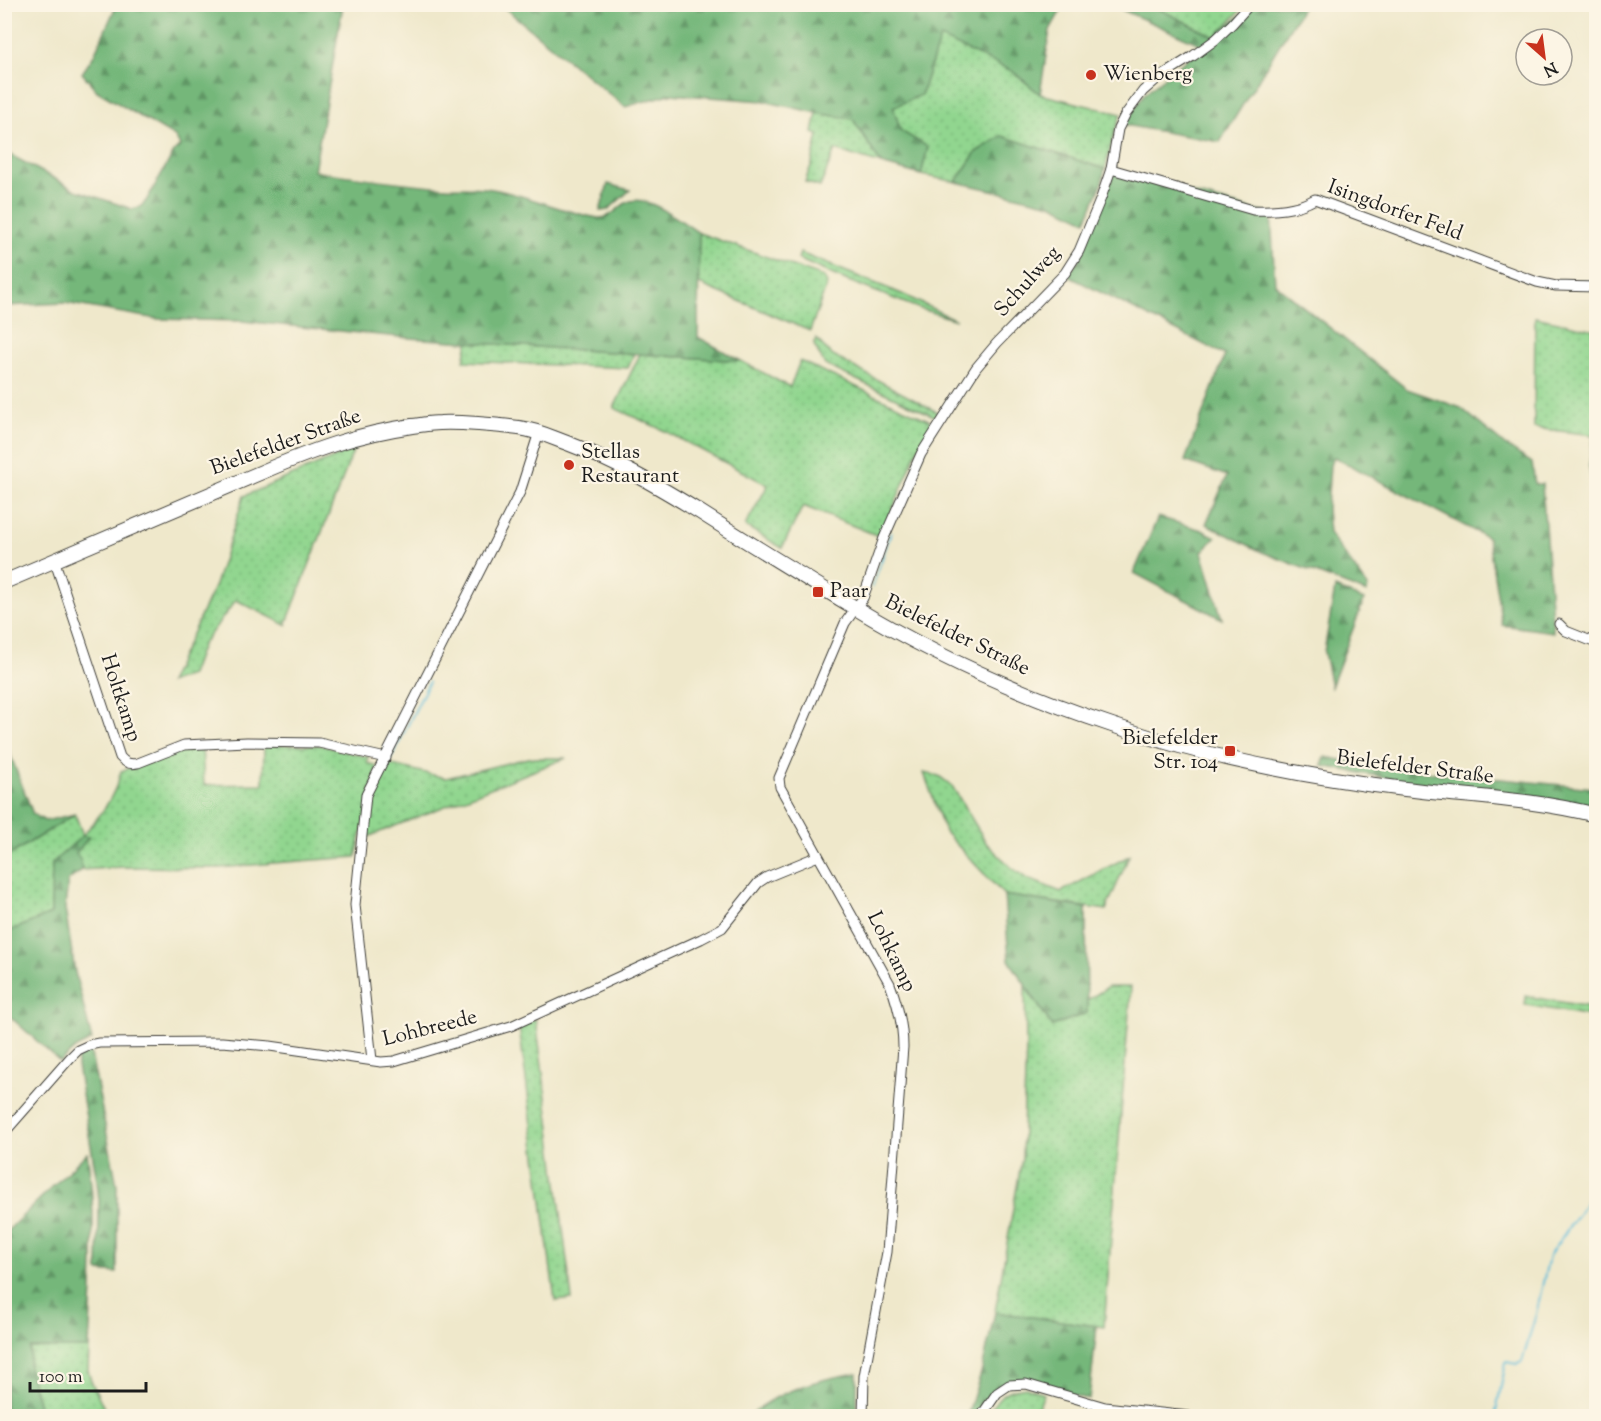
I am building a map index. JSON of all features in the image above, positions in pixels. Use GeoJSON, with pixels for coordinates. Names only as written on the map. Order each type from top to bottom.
{"type":"FeatureCollection","features":[{"type":"Feature","properties":{"kind":"main road","name":"Bielefelder Straße"},"geometry":{"type":"LineString","coordinates":[[4,582],[262,471],[343,440],[382,430],[438,423],[521,428],[539,432],[590,452],[641,476],[855,608],[908,638],[1013,688],[1113,726],[1248,763],[1321,777],[1536,804],[1596,815]]}},
{"type":"Feature","properties":{"kind":"street","name":"Schulweg"},"geometry":{"type":"LineString","coordinates":[[855,608],[863,598],[884,538],[921,454],[976,368],[1065,273],[1079,251],[1111,169],[1118,129],[1125,115],[1143,91],[1158,78],[1215,40],[1250,4]]}},
{"type":"Feature","properties":{"kind":"street","name":"Isingdorfer Feld"},"geometry":{"type":"LineString","coordinates":[[1111,169],[1253,210],[1286,209],[1305,205],[1316,199],[1537,282],[1556,286],[1596,287]]}},
{"type":"Feature","properties":{"kind":"street"},"geometry":{"type":"LineString","coordinates":[[372,1060],[355,906],[366,795],[520,492],[539,432]]}},
{"type":"Feature","properties":{"kind":"street","name":"Holtkamp"},"geometry":{"type":"LineString","coordinates":[[55,562],[120,757],[124,762],[138,763],[184,745],[247,742],[320,743],[386,758]]}},
{"type":"Feature","properties":{"kind":"street","name":"Lohkamp"},"geometry":{"type":"LineString","coordinates":[[855,608],[845,623],[779,778],[780,787],[890,984],[896,998],[903,1032],[887,1252],[864,1376],[863,1416]]}},
{"type":"Feature","properties":{"kind":"street"},"geometry":{"type":"LineString","coordinates":[[1559,624],[1566,631],[1596,643]]}},
{"type":"Feature","properties":{"kind":"street","name":"Lohbreede"},"geometry":{"type":"LineString","coordinates":[[4,1133],[70,1058],[78,1050],[89,1045],[222,1042],[270,1046],[381,1062],[406,1058],[511,1026],[722,928],[758,883],[818,856]]}},
{"type":"Feature","properties":{"kind":"street"},"geometry":{"type":"LineString","coordinates":[[981,1416],[997,1393],[1010,1385],[1026,1384],[1105,1407],[1189,1416]]}},
{"type":"Feature","properties":{"kind":"green space"},"geometry":{"type":"Polygon","coordinates":[[[117,4],[343,5],[314,171],[413,184],[492,189],[598,218],[609,215],[634,200],[653,205],[699,233],[698,337],[741,361],[409,338],[242,321],[157,319],[65,303],[5,306],[5,152],[76,190],[132,209],[140,207],[146,201],[174,152],[180,146],[175,137],[97,91],[82,73],[93,57],[117,4]]]}},
{"type":"Feature","properties":{"kind":"green space"},"geometry":{"type":"Polygon","coordinates":[[[501,5],[1064,5],[1050,30],[1040,94],[1012,71],[940,38],[921,95],[893,107],[901,131],[928,147],[921,175],[881,164],[853,119],[763,101],[670,94],[625,107],[501,5]]]}},
{"type":"Feature","properties":{"kind":"green space"},"geometry":{"type":"Polygon","coordinates":[[[1111,5],[1151,5],[1215,37],[1204,46],[1111,5]]]}},
{"type":"Feature","properties":{"kind":"green space"},"geometry":{"type":"Polygon","coordinates":[[[1151,5],[1246,5],[1215,37],[1151,5]]]}},
{"type":"Feature","properties":{"kind":"green space"},"geometry":{"type":"Polygon","coordinates":[[[1254,5],[1304,5],[1220,142],[1124,125],[1145,93],[1254,5]]]}},
{"type":"Feature","properties":{"kind":"green space"},"geometry":{"type":"Polygon","coordinates":[[[940,37],[1012,71],[1040,94],[1121,114],[1105,169],[1002,136],[976,152],[956,182],[921,175],[928,147],[900,131],[893,107],[921,95],[940,37]]]}},
{"type":"Feature","properties":{"kind":"green space"},"geometry":{"type":"Polygon","coordinates":[[[817,113],[853,119],[881,164],[835,150],[820,187],[805,182],[818,135],[813,133],[817,113]]]}},
{"type":"Feature","properties":{"kind":"green space"},"geometry":{"type":"Polygon","coordinates":[[[1002,136],[1105,169],[1101,186],[1086,221],[1051,204],[956,182],[976,152],[1002,136]]]}},
{"type":"Feature","properties":{"kind":"green space"},"geometry":{"type":"Polygon","coordinates":[[[1114,173],[1271,214],[1275,284],[1407,389],[1461,408],[1505,445],[1532,463],[1535,484],[1542,484],[1553,632],[1502,625],[1488,538],[1334,457],[1330,465],[1327,509],[1329,533],[1368,587],[1367,593],[1262,552],[1206,524],[1227,476],[1185,461],[1225,355],[1068,276],[1082,253],[1114,173]]]}},
{"type":"Feature","properties":{"kind":"green space"},"geometry":{"type":"Polygon","coordinates":[[[608,184],[630,190],[608,210],[600,211],[608,184]]]}},
{"type":"Feature","properties":{"kind":"green space"},"geometry":{"type":"Polygon","coordinates":[[[699,233],[824,277],[827,284],[810,331],[697,283],[699,233]]]}},
{"type":"Feature","properties":{"kind":"green space"},"geometry":{"type":"Polygon","coordinates":[[[800,253],[902,294],[956,320],[838,277],[798,259],[800,253]]]}},
{"type":"Feature","properties":{"kind":"green space"},"geometry":{"type":"Polygon","coordinates":[[[1535,317],[1596,330],[1596,504],[1589,466],[1594,435],[1534,428],[1535,317]]]}},
{"type":"Feature","properties":{"kind":"green space"},"geometry":{"type":"Polygon","coordinates":[[[816,338],[833,356],[939,413],[936,417],[825,365],[814,345],[816,338]]]}},
{"type":"Feature","properties":{"kind":"green space"},"geometry":{"type":"Polygon","coordinates":[[[468,342],[634,354],[628,368],[464,361],[468,342]]]}},
{"type":"Feature","properties":{"kind":"green space"},"geometry":{"type":"Polygon","coordinates":[[[640,354],[741,361],[790,387],[800,361],[931,421],[932,426],[917,451],[881,537],[803,506],[782,548],[745,526],[768,485],[665,431],[614,408],[640,354]]]}},
{"type":"Feature","properties":{"kind":"green space"},"geometry":{"type":"Polygon","coordinates":[[[354,449],[286,625],[236,600],[202,645],[191,675],[169,683],[215,585],[244,496],[354,449]]]}},
{"type":"Feature","properties":{"kind":"green space"},"geometry":{"type":"Polygon","coordinates":[[[1158,517],[1202,530],[1216,537],[1202,552],[1222,619],[1134,573],[1158,517]]]}},
{"type":"Feature","properties":{"kind":"green space"},"geometry":{"type":"Polygon","coordinates":[[[1335,588],[1364,600],[1331,687],[1324,652],[1335,588]]]}},
{"type":"Feature","properties":{"kind":"green space"},"geometry":{"type":"Polygon","coordinates":[[[5,741],[33,814],[45,821],[75,814],[5,858],[5,741]]]}},
{"type":"Feature","properties":{"kind":"green space"},"geometry":{"type":"Polygon","coordinates":[[[264,745],[319,745],[368,757],[367,763],[377,766],[356,857],[220,868],[123,867],[82,870],[81,861],[76,853],[52,863],[51,914],[5,933],[5,858],[75,814],[83,835],[106,806],[121,771],[184,748],[202,746],[204,785],[263,784],[264,745]]]}},
{"type":"Feature","properties":{"kind":"green space"},"geometry":{"type":"Polygon","coordinates":[[[1325,757],[1385,768],[1594,788],[1596,776],[1596,808],[1537,797],[1404,781],[1322,766],[1325,757]]]}},
{"type":"Feature","properties":{"kind":"green space"},"geometry":{"type":"Polygon","coordinates":[[[528,758],[566,758],[365,838],[370,797],[389,764],[446,778],[528,758]]]}},
{"type":"Feature","properties":{"kind":"green space"},"geometry":{"type":"Polygon","coordinates":[[[924,773],[939,776],[952,786],[987,844],[1026,878],[1061,892],[1129,856],[1106,910],[1004,895],[945,832],[924,773]]]}},
{"type":"Feature","properties":{"kind":"green space"},"geometry":{"type":"Polygon","coordinates":[[[82,836],[89,837],[76,853],[81,861],[82,870],[68,881],[65,908],[75,972],[92,1040],[76,1048],[60,1062],[5,1012],[5,933],[51,914],[52,863],[82,836]]]}},
{"type":"Feature","properties":{"kind":"green space"},"geometry":{"type":"Polygon","coordinates":[[[1004,895],[1086,908],[1087,1013],[1052,1026],[1009,960],[1004,895]]]}},
{"type":"Feature","properties":{"kind":"green space"},"geometry":{"type":"Polygon","coordinates":[[[1025,986],[1052,1026],[1087,1013],[1086,1001],[1108,987],[1131,987],[1104,1327],[995,1312],[1022,1158],[1026,1047],[1025,986]]]}},
{"type":"Feature","properties":{"kind":"green space"},"geometry":{"type":"Polygon","coordinates":[[[1526,996],[1596,1008],[1596,1017],[1525,1005],[1526,996]]]}},
{"type":"Feature","properties":{"kind":"green space"},"geometry":{"type":"Polygon","coordinates":[[[536,1019],[572,1299],[555,1301],[519,1026],[536,1019]]]}},
{"type":"Feature","properties":{"kind":"green space"},"geometry":{"type":"Polygon","coordinates":[[[90,1049],[117,1185],[117,1273],[98,1271],[97,1181],[77,1066],[77,1056],[90,1049]]]}},
{"type":"Feature","properties":{"kind":"green space"},"geometry":{"type":"Polygon","coordinates":[[[87,1153],[93,1226],[89,1348],[30,1348],[29,1371],[42,1416],[5,1416],[5,1233],[87,1153]]]}},
{"type":"Feature","properties":{"kind":"green space"},"geometry":{"type":"Polygon","coordinates":[[[995,1312],[1097,1326],[1089,1400],[1025,1380],[994,1390],[975,1416],[967,1416],[982,1370],[995,1312]]]}},
{"type":"Feature","properties":{"kind":"green space"},"geometry":{"type":"Polygon","coordinates":[[[30,1348],[89,1348],[88,1370],[91,1381],[108,1416],[42,1416],[29,1371],[30,1348]]]}},
{"type":"Feature","properties":{"kind":"green space"},"geometry":{"type":"Polygon","coordinates":[[[857,1373],[857,1416],[749,1416],[773,1399],[800,1387],[857,1373]]]}},
{"type":"Feature","properties":{"kind":"green space"},"geometry":{"type":"Polygon","coordinates":[[[1026,1387],[1044,1394],[1034,1416],[986,1416],[1006,1392],[1026,1387]]]}},
{"type":"Feature","properties":{"kind":"waterway"},"geometry":{"type":"LineString","coordinates":[[1582,282],[1596,282]]}},
{"type":"Feature","properties":{"kind":"waterway"},"geometry":{"type":"LineString","coordinates":[[1596,441],[1591,466],[1596,494]]}},
{"type":"Feature","properties":{"kind":"waterway"},"geometry":{"type":"LineString","coordinates":[[872,587],[891,533]]}},
{"type":"Feature","properties":{"kind":"waterway"},"geometry":{"type":"LineString","coordinates":[[375,786],[429,682]]}},
{"type":"Feature","properties":{"kind":"waterway"},"geometry":{"type":"LineString","coordinates":[[1495,1416],[1506,1362],[1517,1364],[1522,1362],[1549,1256],[1592,1194]]}},
{"type":"Feature","properties":{"kind":"place","name":"Wienberg"},"geometry":{"type":"Point","coordinates":[1091,75]}},
{"type":"Feature","properties":{"kind":"place","name":"Stellas Restaurant"},"geometry":{"type":"Point","coordinates":[569,465]}},
{"type":"Feature","properties":{"kind":"place","name":"Paar"},"geometry":{"type":"Point","coordinates":[818,592]}},
{"type":"Feature","properties":{"kind":"place","name":"Bielefelder Str. 104"},"geometry":{"type":"Point","coordinates":[1230,751]}}]}
